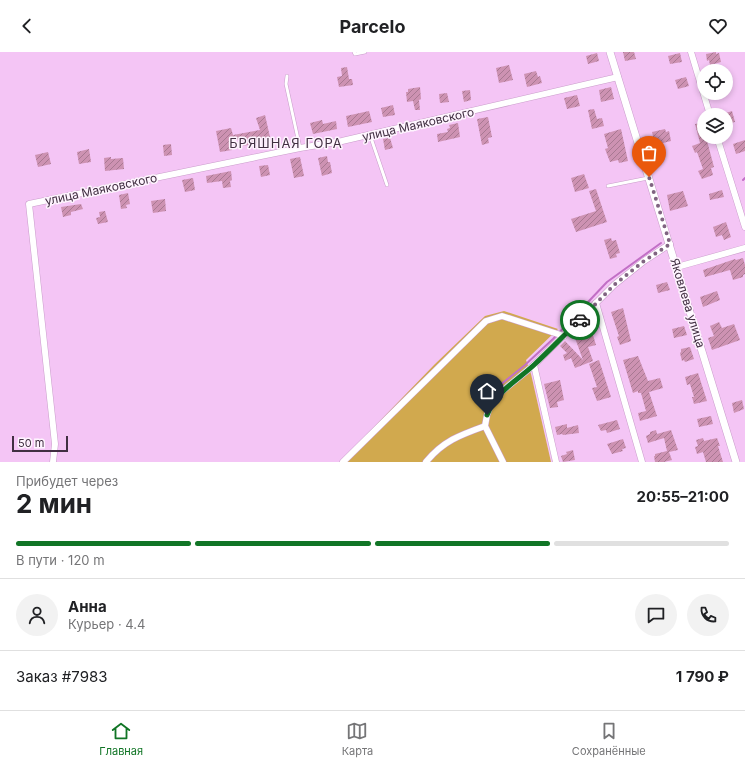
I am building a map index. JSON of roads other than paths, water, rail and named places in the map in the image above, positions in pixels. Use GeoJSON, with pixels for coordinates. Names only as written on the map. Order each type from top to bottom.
{"type":"FeatureCollection","features":[{"type":"Feature","properties":{"kind":"street","name":"Яковлева улица"},"geometry":{"type":"LineString","coordinates":[[610,52],[736,462]]}},
{"type":"Feature","properties":{"kind":"street"},"geometry":{"type":"LineString","coordinates":[[691,52],[708,108]]}},
{"type":"Feature","properties":{"kind":"street","name":"улица Маяковского"},"geometry":{"type":"LineString","coordinates":[[53,462],[55,444],[29,204],[370,135],[618,77]]}},
{"type":"Feature","properties":{"kind":"street"},"geometry":{"type":"LineString","coordinates":[[719,144],[745,227]]}},
{"type":"Feature","properties":{"kind":"street"},"geometry":{"type":"LineString","coordinates":[[503,462],[485,426],[490,406],[501,392],[534,365],[614,285],[644,261],[670,244]]}},
{"type":"Feature","properties":{"kind":"street"},"geometry":{"type":"LineString","coordinates":[[677,266],[745,248]]}},
{"type":"Feature","properties":{"kind":"street"},"geometry":{"type":"LineString","coordinates":[[596,303],[642,462]]}},
{"type":"Feature","properties":{"kind":"street"},"geometry":{"type":"LineString","coordinates":[[343,462],[486,321],[502,316],[564,336]]}},
{"type":"Feature","properties":{"kind":"street"},"geometry":{"type":"LineString","coordinates":[[534,365],[556,462]]}},
{"type":"Feature","properties":{"kind":"street"},"geometry":{"type":"LineString","coordinates":[[426,462],[436,450],[446,443],[485,426]]}},
{"type":"Feature","properties":{"kind":"lane"},"geometry":{"type":"LineString","coordinates":[[354,52],[355,54],[365,52]]}},
{"type":"Feature","properties":{"kind":"lane"},"geometry":{"type":"LineString","coordinates":[[287,76],[286,84],[300,148]]}},
{"type":"Feature","properties":{"kind":"lane"},"geometry":{"type":"LineString","coordinates":[[370,135],[387,185]]}},
{"type":"Feature","properties":{"kind":"lane"},"geometry":{"type":"LineString","coordinates":[[608,186],[649,177]]}},
{"type":"Feature","properties":{"kind":"waterway"},"geometry":{"type":"LineString","coordinates":[[483,407],[494,390],[525,365],[553,339],[607,282],[661,243]]}},
{"type":"Feature","properties":{"kind":"district","name":"БРЯШНАЯ ГОРА"},"geometry":{"type":"Point","coordinates":[286,143]}}]}
